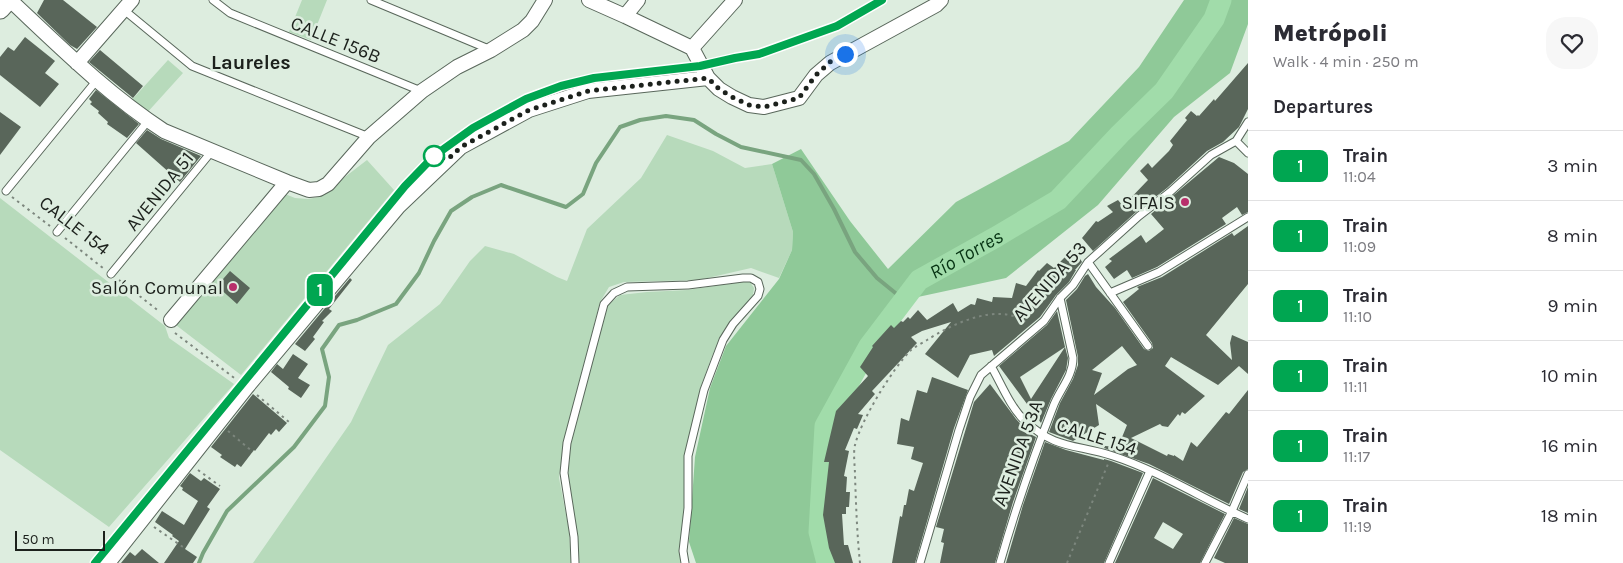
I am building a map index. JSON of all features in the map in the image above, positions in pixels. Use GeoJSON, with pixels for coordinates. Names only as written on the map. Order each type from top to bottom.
{"type":"FeatureCollection","features":[{"type":"Feature","properties":{"kind":"main road"},"geometry":{"type":"LineString","coordinates":[[0,9],[9,0]]}},
{"type":"Feature","properties":{"kind":"street"},"geometry":{"type":"LineString","coordinates":[[9,0],[97,80],[148,121],[164,131],[309,190],[319,189],[328,184],[369,137],[422,91],[458,67],[491,50],[523,30],[532,21],[545,0]]}},
{"type":"Feature","properties":{"kind":"street"},"geometry":{"type":"LineString","coordinates":[[589,0],[692,48],[708,78],[719,89],[749,105],[764,107],[799,98],[816,75],[830,62],[936,5],[941,0]]}},
{"type":"Feature","properties":{"kind":"street"},"geometry":{"type":"LineString","coordinates":[[625,16],[638,0]]}},
{"type":"Feature","properties":{"kind":"street"},"geometry":{"type":"LineString","coordinates":[[692,48],[736,0]]}},
{"type":"Feature","properties":{"kind":"street"},"geometry":{"type":"LineString","coordinates":[[77,62],[128,5]]}},
{"type":"Feature","properties":{"kind":"street"},"geometry":{"type":"LineString","coordinates":[[108,563],[247,387],[398,206],[461,147],[529,110],[588,91],[708,78]]}},
{"type":"Feature","properties":{"kind":"street"},"geometry":{"type":"LineString","coordinates":[[171,320],[287,182]]}},
{"type":"Feature","properties":{"kind":"lane","name":"CALLE 156B"},"geometry":{"type":"LineString","coordinates":[[213,0],[230,13],[422,91]]}},
{"type":"Feature","properties":{"kind":"lane"},"geometry":{"type":"LineString","coordinates":[[372,0],[491,50]]}},
{"type":"Feature","properties":{"kind":"lane"},"geometry":{"type":"LineString","coordinates":[[128,5],[192,66],[369,137]]}},
{"type":"Feature","properties":{"kind":"lane"},"geometry":{"type":"LineString","coordinates":[[6,191],[97,80]]}},
{"type":"Feature","properties":{"kind":"lane"},"geometry":{"type":"LineString","coordinates":[[57,232],[148,121]]}},
{"type":"Feature","properties":{"kind":"lane","name":"AVENIDA 53"},"geometry":{"type":"LineString","coordinates":[[920,563],[944,478],[970,397],[981,375],[1044,321],[1060,298],[1073,285],[1088,262],[1211,155],[1236,141],[1248,122]]}},
{"type":"Feature","properties":{"kind":"lane"},"geometry":{"type":"LineString","coordinates":[[1236,141],[1248,154]]}},
{"type":"Feature","properties":{"kind":"lane","name":"AVENIDA 51"},"geometry":{"type":"LineString","coordinates":[[111,274],[212,151]]}},
{"type":"Feature","properties":{"kind":"lane"},"geometry":{"type":"LineString","coordinates":[[1110,293],[1159,272],[1248,217]]}},
{"type":"Feature","properties":{"kind":"lane"},"geometry":{"type":"LineString","coordinates":[[1088,262],[1148,346]]}},
{"type":"Feature","properties":{"kind":"lane"},"geometry":{"type":"LineString","coordinates":[[575,563],[574,537],[564,473],[567,443],[604,304],[614,293],[627,287],[688,285],[751,278],[758,282],[760,289],[758,296],[733,324],[723,340],[704,390],[688,456],[688,508],[683,551],[685,563]]}},
{"type":"Feature","properties":{"kind":"lane","name":"AVENIDA 53A"},"geometry":{"type":"LineString","coordinates":[[1000,563],[1011,524],[1054,404],[1073,368],[1073,358],[1060,298]]}},
{"type":"Feature","properties":{"kind":"lane","name":"CALLE 154"},"geometry":{"type":"LineString","coordinates":[[991,366],[1024,420],[1043,435],[1064,445],[1112,455],[1150,471],[1248,519]]}},
{"type":"Feature","properties":{"kind":"lane"},"geometry":{"type":"LineString","coordinates":[[1109,563],[1150,471]]}},
{"type":"Feature","properties":{"kind":"lane"},"geometry":{"type":"LineString","coordinates":[[1204,563],[1232,511],[1248,474]]}},
{"type":"Feature","properties":{"kind":"path","name":"CALLE 154"},"geometry":{"type":"LineString","coordinates":[[6,191],[171,320],[174,332],[247,387],[289,422]]}},
{"type":"Feature","properties":{"kind":"path"},"geometry":{"type":"LineString","coordinates":[[860,563],[856,522],[854,446],[866,419],[889,378],[912,350],[944,330],[971,318],[992,315],[1010,316],[1025,321],[1033,330]]}},
{"type":"Feature","properties":{"kind":"path"},"geometry":{"type":"LineString","coordinates":[[219,422],[253,452]]}},
{"type":"Feature","properties":{"kind":"path"},"geometry":{"type":"LineString","coordinates":[[1067,563],[1112,455]]}},
{"type":"Feature","properties":{"kind":"path"},"geometry":{"type":"LineString","coordinates":[[187,463],[220,486]]}},
{"type":"Feature","properties":{"kind":"path"},"geometry":{"type":"LineString","coordinates":[[142,519],[183,547]]}},
{"type":"Feature","properties":{"kind":"green space"},"geometry":{"type":"Polygon","coordinates":[[[302,0],[327,0],[311,40],[289,32],[302,0]]]}},
{"type":"Feature","properties":{"kind":"green space"},"geometry":{"type":"Polygon","coordinates":[[[1184,0],[1248,0],[1248,24],[1230,73],[1174,117],[1098,205],[1006,278],[904,300],[869,346],[825,426],[819,532],[827,563],[696,563],[689,542],[695,457],[710,388],[726,346],[779,279],[792,250],[793,232],[772,164],[801,149],[850,221],[888,269],[956,202],[1069,141],[1139,67],[1184,0]]]}},
{"type":"Feature","properties":{"kind":"green space"},"geometry":{"type":"Polygon","coordinates":[[[168,60],[183,73],[145,115],[130,102],[168,60]]]}},
{"type":"Feature","properties":{"kind":"green space"},"geometry":{"type":"Polygon","coordinates":[[[667,135],[713,151],[745,168],[772,164],[793,232],[792,250],[779,278],[751,268],[699,280],[624,282],[609,287],[600,302],[564,439],[559,478],[569,530],[571,563],[253,563],[351,422],[388,345],[440,304],[470,261],[485,246],[514,254],[567,281],[587,229],[641,178],[667,135]]]}},
{"type":"Feature","properties":{"kind":"green space"},"geometry":{"type":"Polygon","coordinates":[[[367,160],[394,190],[241,375],[172,322],[280,192],[295,198],[308,199],[319,197],[367,160]]]}},
{"type":"Feature","properties":{"kind":"green space"},"geometry":{"type":"Polygon","coordinates":[[[0,198],[165,326],[169,338],[234,384],[109,527],[0,450],[0,198]]]}},
{"type":"Feature","properties":{"kind":"green space"},"geometry":{"type":"Polygon","coordinates":[[[750,282],[754,288],[753,295],[720,339],[712,356],[700,389],[685,458],[681,563],[579,563],[578,540],[568,476],[571,444],[607,306],[620,295],[687,290],[750,282]]]}},
{"type":"Feature","properties":{"kind":"building"},"geometry":{"type":"Polygon","coordinates":[[[44,0],[63,0],[97,27],[77,49],[70,45],[37,13],[44,0]]]}},
{"type":"Feature","properties":{"kind":"building"},"geometry":{"type":"Polygon","coordinates":[[[25,37],[55,61],[45,73],[59,84],[40,107],[0,75],[0,57],[8,47],[14,51],[25,37]]]}},
{"type":"Feature","properties":{"kind":"building"},"geometry":{"type":"Polygon","coordinates":[[[100,50],[143,86],[133,98],[89,62],[100,50]]]}},
{"type":"Feature","properties":{"kind":"building"},"geometry":{"type":"Polygon","coordinates":[[[1248,63],[1248,109],[1239,127],[1223,142],[1207,151],[1093,251],[1082,238],[1096,221],[1098,222],[1113,212],[1107,206],[1118,200],[1123,206],[1148,180],[1140,171],[1148,163],[1152,168],[1169,151],[1173,145],[1170,141],[1187,120],[1185,118],[1191,111],[1199,116],[1214,99],[1215,101],[1248,63]]]}},
{"type":"Feature","properties":{"kind":"building"},"geometry":{"type":"Polygon","coordinates":[[[96,90],[139,124],[127,138],[107,124],[108,122],[98,113],[99,111],[90,104],[92,102],[89,99],[96,90]]]}},
{"type":"Feature","properties":{"kind":"building"},"geometry":{"type":"Polygon","coordinates":[[[0,112],[21,127],[0,155],[0,112]]]}},
{"type":"Feature","properties":{"kind":"building"},"geometry":{"type":"Polygon","coordinates":[[[147,130],[161,139],[201,156],[180,182],[136,143],[147,130]]]}},
{"type":"Feature","properties":{"kind":"building"},"geometry":{"type":"Polygon","coordinates":[[[1219,157],[1234,163],[1248,174],[1248,212],[1242,215],[1237,207],[1222,218],[1226,224],[1157,267],[1132,278],[1127,270],[1114,279],[1105,267],[1112,261],[1109,259],[1141,235],[1146,243],[1164,229],[1151,214],[1219,157]]]}},
{"type":"Feature","properties":{"kind":"building"},"geometry":{"type":"Polygon","coordinates":[[[1248,226],[1248,284],[1206,335],[1232,360],[1230,343],[1232,335],[1248,342],[1248,374],[1239,366],[1218,385],[1171,357],[1165,366],[1205,396],[1185,414],[1182,412],[1180,416],[1178,414],[1168,427],[1160,424],[1131,438],[1167,456],[1168,454],[1174,455],[1183,461],[1191,442],[1197,447],[1226,412],[1229,414],[1248,390],[1248,469],[1243,472],[1229,504],[1149,464],[1104,448],[1105,446],[1118,447],[1127,425],[1096,404],[1099,425],[1073,441],[1049,432],[1078,365],[1066,300],[1077,289],[1085,276],[1088,274],[1144,349],[1149,351],[1153,348],[1152,343],[1123,302],[1139,289],[1137,287],[1162,277],[1232,233],[1234,236],[1248,226]],[[1122,346],[1092,370],[1102,373],[1094,395],[1128,369],[1137,365],[1122,346]]]}},
{"type":"Feature","properties":{"kind":"building"},"geometry":{"type":"Polygon","coordinates":[[[1074,248],[1082,262],[1075,270],[1069,282],[1056,295],[1040,317],[994,356],[992,350],[970,355],[958,378],[925,354],[951,322],[922,331],[911,337],[917,343],[872,391],[875,394],[858,414],[863,415],[857,429],[854,428],[845,450],[849,451],[844,476],[847,477],[846,492],[850,492],[849,507],[846,507],[846,514],[842,514],[844,545],[848,545],[853,563],[835,563],[829,548],[823,515],[829,462],[824,462],[836,411],[868,376],[860,367],[872,346],[891,325],[894,328],[908,317],[910,319],[918,310],[927,320],[953,303],[958,312],[971,304],[975,305],[977,298],[992,302],[993,297],[1012,298],[1016,283],[1026,286],[1038,270],[1047,263],[1054,268],[1074,248]]]}},
{"type":"Feature","properties":{"kind":"building","name":"Salón Comunal"},"geometry":{"type":"Polygon","coordinates":[[[230,271],[250,288],[237,304],[217,286],[230,271]]]}},
{"type":"Feature","properties":{"kind":"building"},"geometry":{"type":"Polygon","coordinates":[[[350,278],[352,280],[329,309],[332,311],[322,321],[324,322],[313,337],[315,339],[305,351],[295,344],[350,278]]]}},
{"type":"Feature","properties":{"kind":"building"},"geometry":{"type":"Polygon","coordinates":[[[1057,311],[1068,358],[1066,370],[1041,423],[999,366],[1047,325],[1057,311]],[[1065,347],[1020,377],[1031,399],[1065,347]]]}},
{"type":"Feature","properties":{"kind":"building"},"geometry":{"type":"Polygon","coordinates":[[[293,354],[308,364],[298,378],[310,385],[301,398],[288,389],[289,387],[271,372],[277,364],[283,369],[293,354]]]}},
{"type":"Feature","properties":{"kind":"building"},"geometry":{"type":"Polygon","coordinates":[[[932,377],[968,390],[954,428],[915,563],[892,563],[900,516],[902,517],[909,489],[914,491],[923,463],[911,459],[914,447],[897,444],[901,418],[909,421],[917,390],[927,393],[932,377]]]}},
{"type":"Feature","properties":{"kind":"building"},"geometry":{"type":"Polygon","coordinates":[[[990,384],[1016,419],[1030,434],[1036,437],[1013,502],[995,563],[940,563],[944,543],[941,542],[944,529],[936,527],[974,402],[990,384]]]}},
{"type":"Feature","properties":{"kind":"building"},"geometry":{"type":"Polygon","coordinates":[[[253,394],[287,423],[279,432],[276,429],[271,435],[269,433],[241,467],[237,464],[235,467],[220,457],[222,455],[211,447],[253,394]]]}},
{"type":"Feature","properties":{"kind":"building"},"geometry":{"type":"Polygon","coordinates":[[[1045,442],[1066,450],[1111,461],[1143,473],[1104,563],[1006,563],[1023,505],[1045,442]]]}},
{"type":"Feature","properties":{"kind":"building"},"geometry":{"type":"Polygon","coordinates":[[[190,473],[201,481],[204,478],[220,489],[207,507],[210,509],[185,549],[197,557],[193,563],[164,563],[179,541],[155,522],[162,511],[184,525],[198,501],[182,490],[183,488],[180,486],[190,473]]]}},
{"type":"Feature","properties":{"kind":"building"},"geometry":{"type":"Polygon","coordinates":[[[1153,478],[1225,514],[1200,563],[1115,563],[1153,478]],[[1163,522],[1154,538],[1173,549],[1183,534],[1163,522]]]}},
{"type":"Feature","properties":{"kind":"building"},"geometry":{"type":"Polygon","coordinates":[[[1248,487],[1248,513],[1239,509],[1248,487]]]}},
{"type":"Feature","properties":{"kind":"building"},"geometry":{"type":"Polygon","coordinates":[[[1234,518],[1248,524],[1248,563],[1225,563],[1214,558],[1234,518]]]}},
{"type":"Feature","properties":{"kind":"building"},"geometry":{"type":"Polygon","coordinates":[[[142,549],[159,563],[121,563],[130,552],[135,556],[142,549]]]}},
{"type":"Feature","properties":{"kind":"waterway","name":"Río Torres"},"geometry":{"type":"LineString","coordinates":[[827,563],[819,532],[825,426],[869,346],[919,280],[1058,200],[1120,134],[1164,91],[1214,19],[1221,0]]}},
{"type":"Feature","properties":{"kind":"waterway"},"geometry":{"type":"LineString","coordinates":[[199,563],[227,511],[294,447],[325,406],[329,377],[322,349],[339,325],[357,320],[396,304],[419,273],[451,211],[472,197],[501,185],[566,207],[583,194],[596,163],[620,127],[640,120],[666,116],[694,120],[741,147],[801,160],[814,174],[855,252],[877,278],[904,300]]}},
{"type":"Feature","properties":{"kind":"railway"},"geometry":{"type":"LineString","coordinates":[[95,563],[405,186],[434,156],[473,129],[526,99],[561,86],[594,79],[700,66],[735,57],[759,54],[837,26],[882,0]]}},
{"type":"Feature","properties":{"kind":"train","name":"1"},"geometry":{"type":"LineString","coordinates":[[95,563],[405,186],[434,156],[473,128],[526,99],[561,86],[594,78],[700,66],[759,54],[837,26],[882,0]]}},
{"type":"Feature","properties":{"kind":"place","name":"SIFAIS"},"geometry":{"type":"Point","coordinates":[1185,202]}},
{"type":"Feature","properties":{"kind":"place","name":"Salón Comunal"},"geometry":{"type":"Point","coordinates":[233,287]}},
{"type":"Feature","properties":{"kind":"district","name":"Laureles"},"geometry":{"type":"Point","coordinates":[251,62]}},
{"type":"Feature","properties":{"kind":"route"},"geometry":{"type":"LineString","coordinates":[[434,156],[448,159],[461,147],[529,110],[588,91],[708,78],[719,89],[749,105],[764,107],[787,102],[799,98],[816,75],[830,62],[845,54]]}}]}
